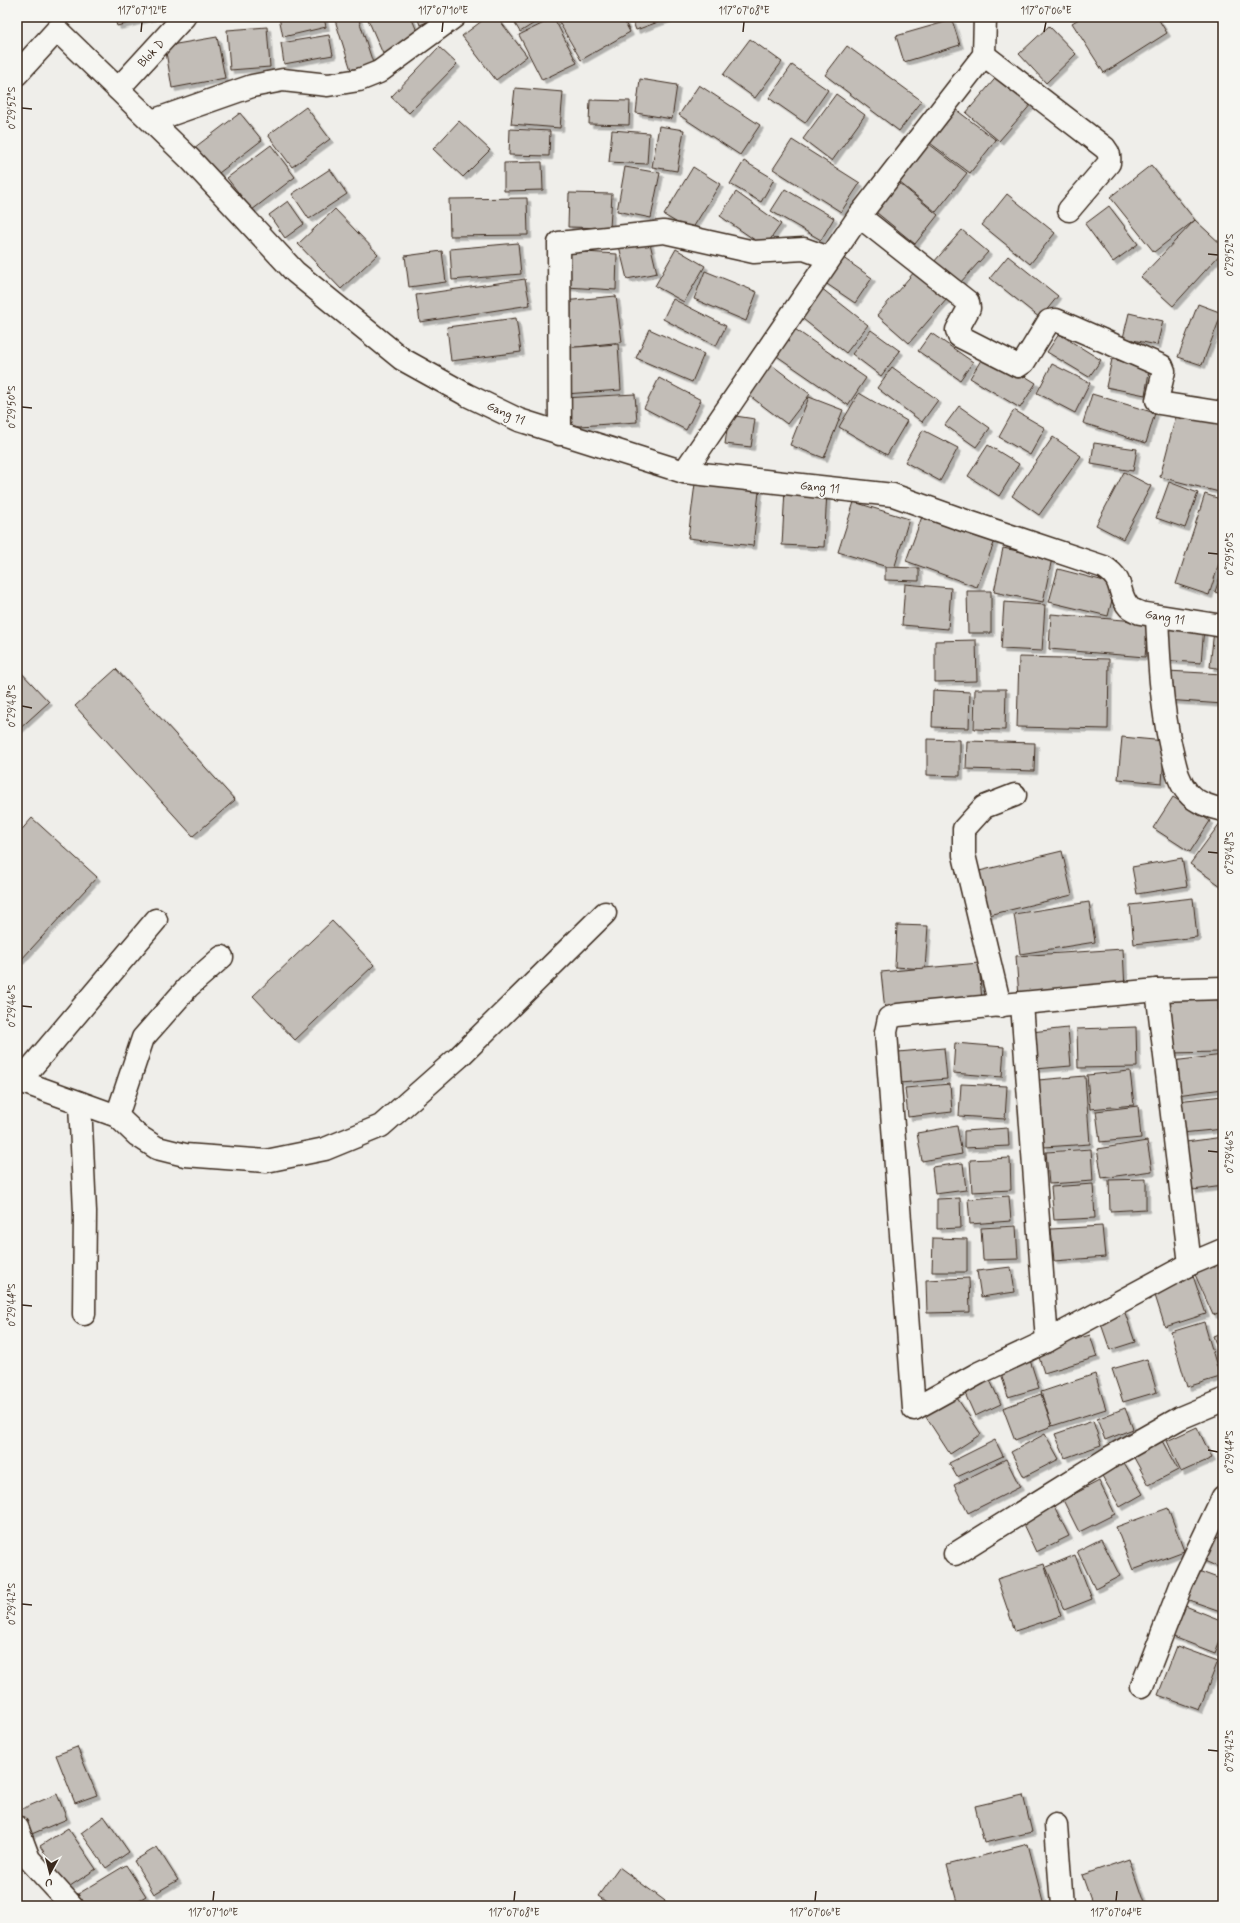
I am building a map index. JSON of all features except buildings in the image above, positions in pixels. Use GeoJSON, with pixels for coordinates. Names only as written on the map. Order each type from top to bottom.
{"type":"FeatureCollection","features":[{"type":"Feature","properties":{"kind":"street","name":"Blok D"},"geometry":{"type":"LineString","coordinates":[[118,88],[184,17]]}},
{"type":"Feature","properties":{"kind":"street"},"geometry":{"type":"LineString","coordinates":[[152,121],[252,86],[283,80],[328,85],[359,80],[379,72],[454,17]]}},
{"type":"Feature","properties":{"kind":"street"},"geometry":{"type":"LineString","coordinates":[[684,472],[859,216],[984,55],[985,17]]}},
{"type":"Feature","properties":{"kind":"street","name":"Gang 11"},"geometry":{"type":"LineString","coordinates":[[62,23],[118,88],[190,159],[295,272],[402,359],[519,420],[684,472],[893,495],[1104,567],[1114,573],[1118,580],[1122,595],[1129,607],[1140,613],[1157,617],[1223,626]]}},
{"type":"Feature","properties":{"kind":"street"},"geometry":{"type":"LineString","coordinates":[[17,74],[62,23]]}},
{"type":"Feature","properties":{"kind":"street"},"geometry":{"type":"LineString","coordinates":[[984,55],[1105,148],[1108,152],[1110,158],[1109,163],[1069,210]]}},
{"type":"Feature","properties":{"kind":"street"},"geometry":{"type":"LineString","coordinates":[[859,216],[968,302],[969,308],[957,330],[959,336],[1018,366],[1024,362],[1049,321],[1056,320],[1162,366],[1164,371],[1157,400],[1160,403],[1223,413]]}},
{"type":"Feature","properties":{"kind":"street"},"geometry":{"type":"LineString","coordinates":[[560,434],[559,243],[664,232],[754,252],[804,249],[829,258]]}},
{"type":"Feature","properties":{"kind":"street"},"geometry":{"type":"LineString","coordinates":[[1157,617],[1159,672],[1164,713],[1179,780],[1189,795],[1205,805],[1223,810]]}},
{"type":"Feature","properties":{"kind":"street"},"geometry":{"type":"LineString","coordinates":[[1000,1006],[964,855],[964,829],[984,807],[1015,795]]}},
{"type":"Feature","properties":{"kind":"street"},"geometry":{"type":"LineString","coordinates":[[156,920],[18,1080],[117,1116],[137,1134],[157,1148],[185,1155],[266,1161],[325,1150],[381,1126],[459,1057],[605,912]]}},
{"type":"Feature","properties":{"kind":"street"},"geometry":{"type":"LineString","coordinates":[[117,1116],[143,1038],[188,987],[222,957]]}},
{"type":"Feature","properties":{"kind":"street"},"geometry":{"type":"LineString","coordinates":[[1223,988],[1157,990],[898,1015],[889,1018],[886,1032],[914,1409],[979,1372],[1047,1341],[1190,1264],[1223,1250]]}},
{"type":"Feature","properties":{"kind":"street"},"geometry":{"type":"LineString","coordinates":[[1157,990],[1190,1264]]}},
{"type":"Feature","properties":{"kind":"street"},"geometry":{"type":"LineString","coordinates":[[1022,1004],[1047,1341]]}},
{"type":"Feature","properties":{"kind":"street"},"geometry":{"type":"LineString","coordinates":[[80,1103],[85,1212],[84,1314]]}},
{"type":"Feature","properties":{"kind":"street"},"geometry":{"type":"LineString","coordinates":[[955,1554],[1108,1458],[1180,1418],[1223,1400]]}},
{"type":"Feature","properties":{"kind":"street"},"geometry":{"type":"LineString","coordinates":[[1142,1686],[1182,1583],[1223,1497]]}},
{"type":"Feature","properties":{"kind":"street"},"geometry":{"type":"LineString","coordinates":[[1056,1825],[1062,1906]]}},
{"type":"Feature","properties":{"kind":"street"},"geometry":{"type":"LineString","coordinates":[[17,1827],[29,1859],[72,1906]]}}]}
